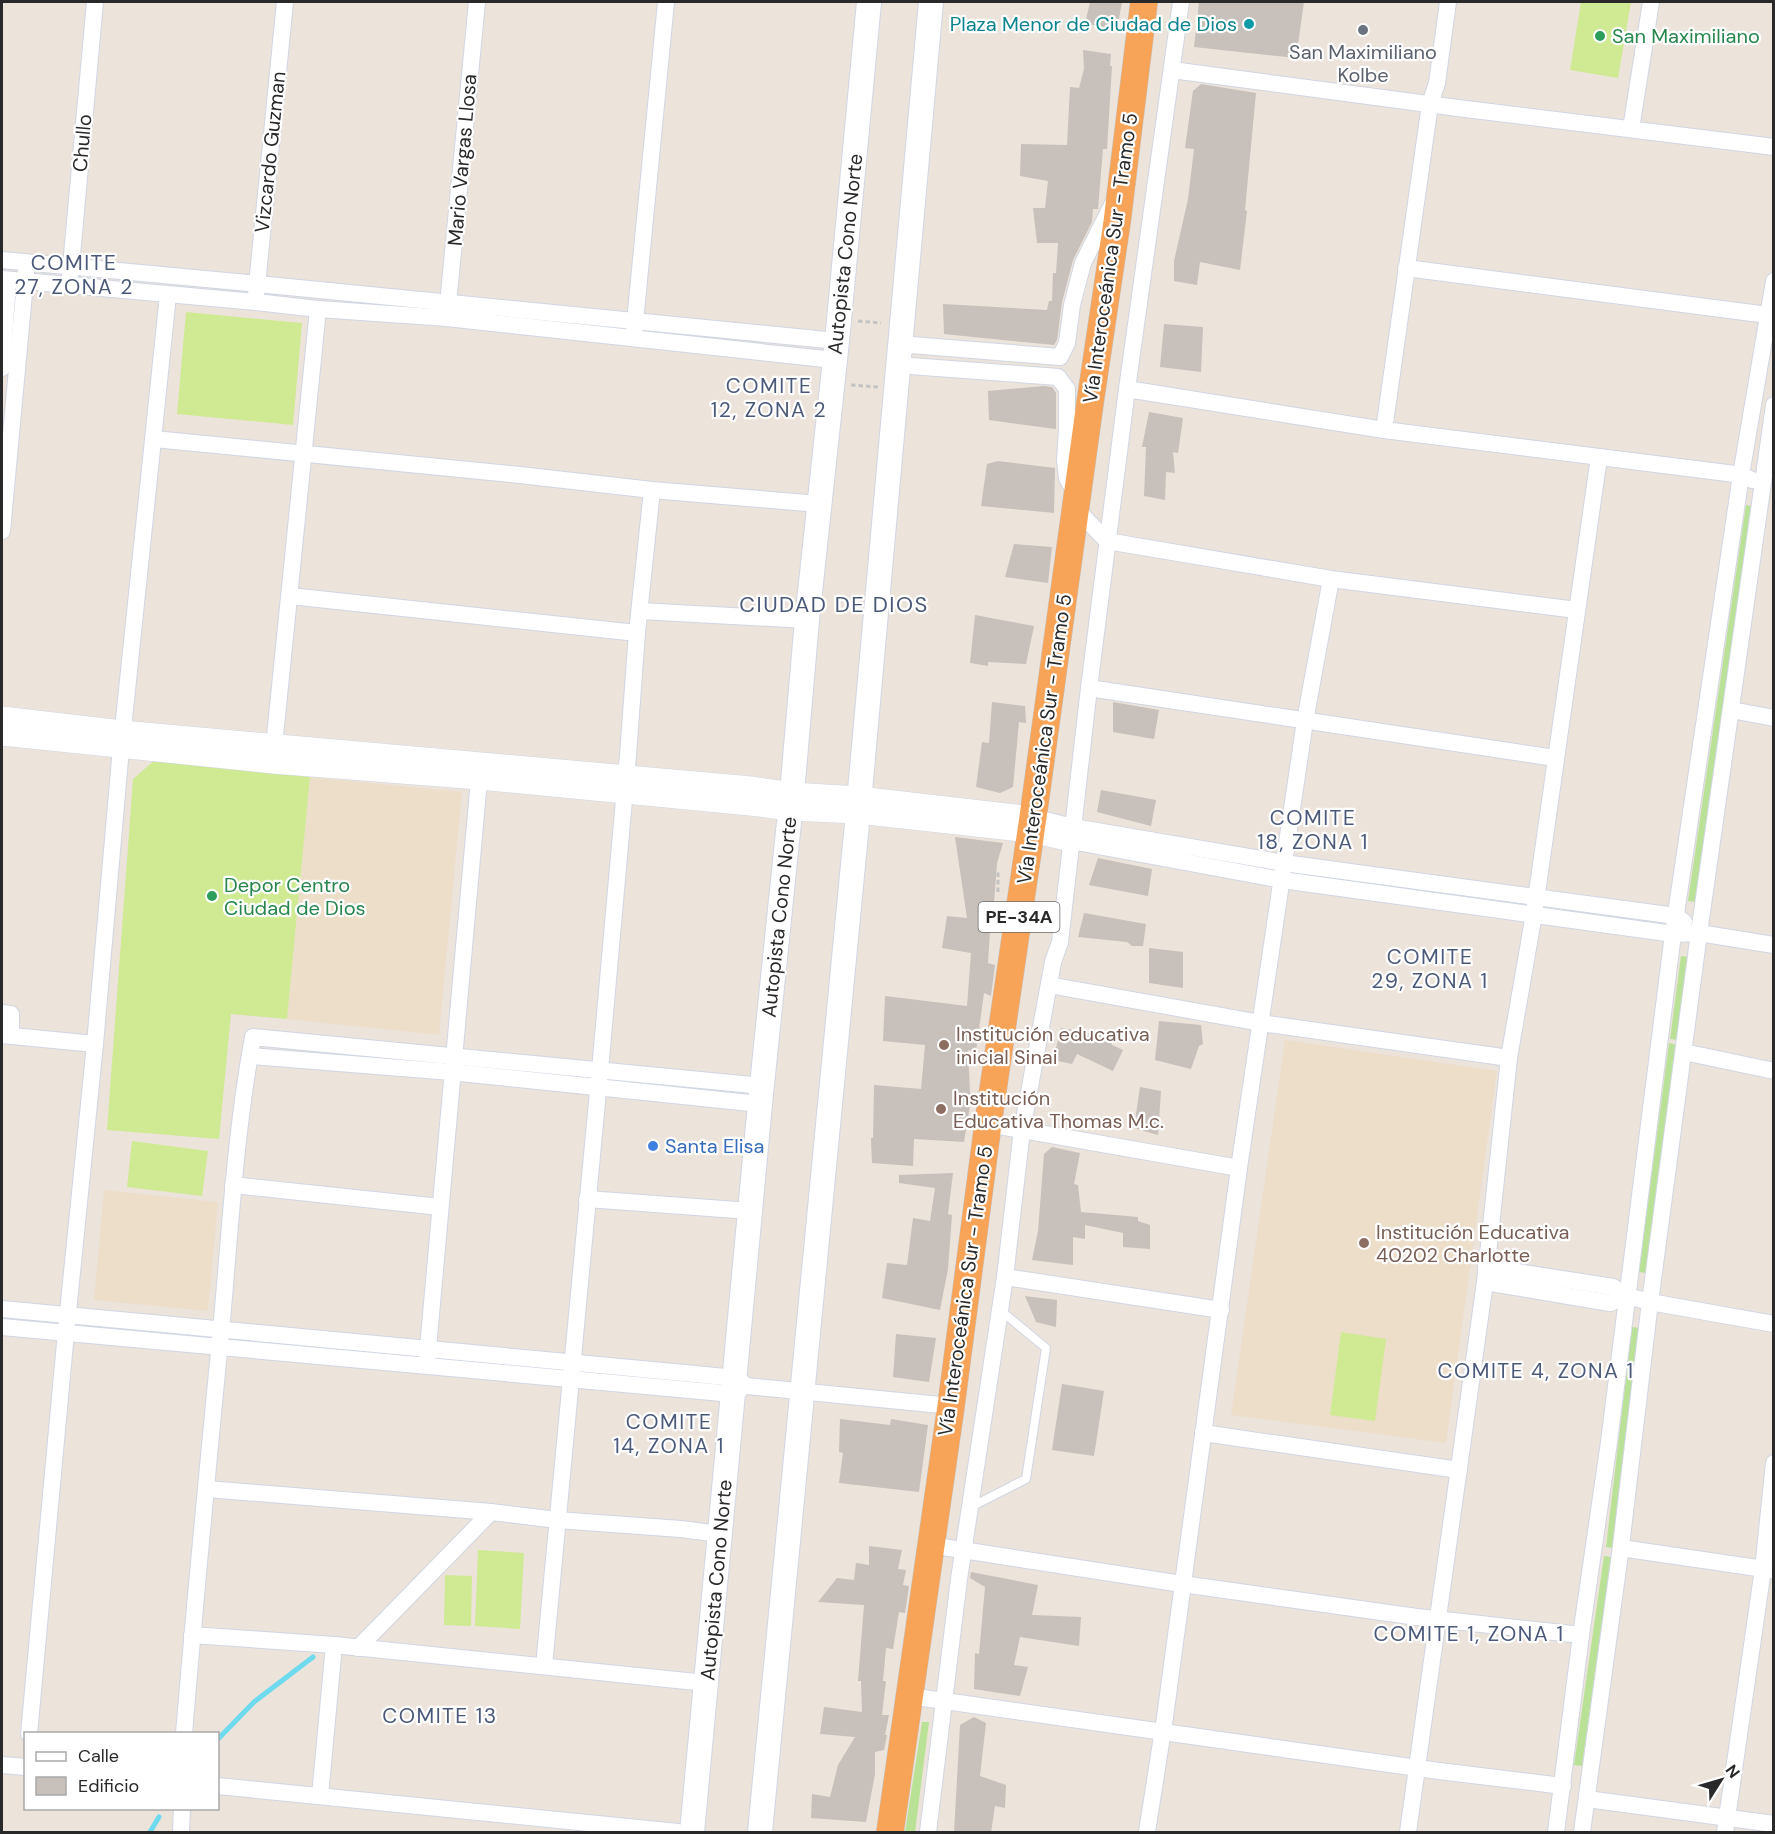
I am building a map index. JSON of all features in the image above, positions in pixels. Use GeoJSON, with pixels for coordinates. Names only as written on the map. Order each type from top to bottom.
{"type":"FeatureCollection","features":[{"type":"Feature","properties":{"kind":"highway","name":"Vía Interoceánica Sur - Tramo 5"},"geometry":{"type":"LineString","coordinates":[[890,1833],[951,1406],[987,1124],[1032,825],[1122,188],[1144,2]]}},
{"type":"Feature","properties":{"kind":"main road","name":"Autopista Cono Norte"},"geometry":{"type":"LineString","coordinates":[[692,1833],[720,1534],[738,1386],[750,1211],[869,2]]}},
{"type":"Feature","properties":{"kind":"main road"},"geometry":{"type":"LineString","coordinates":[[760,1833],[858,805],[931,2]]}},
{"type":"Feature","properties":{"kind":"street","name":"Chullo"},"geometry":{"type":"LineString","coordinates":[[70,276],[95,2]]}},
{"type":"Feature","properties":{"kind":"street","name":"Vizcardo Guzman"},"geometry":{"type":"LineString","coordinates":[[256,302],[285,2]]}},
{"type":"Feature","properties":{"kind":"street","name":"Mario Vargas Llosa"},"geometry":{"type":"LineString","coordinates":[[448,311],[477,2]]}},
{"type":"Feature","properties":{"kind":"street"},"geometry":{"type":"LineString","coordinates":[[634,339],[666,2]]}},
{"type":"Feature","properties":{"kind":"street"},"geometry":{"type":"LineString","coordinates":[[928,1833],[943,1701],[1005,1277],[1022,1130],[1053,962],[1060,942],[1107,541],[1181,2]]}},
{"type":"Feature","properties":{"kind":"street"},"geometry":{"type":"LineString","coordinates":[[1384,430],[1430,105],[1437,83],[1448,2]]}},
{"type":"Feature","properties":{"kind":"street"},"geometry":{"type":"LineString","coordinates":[[1631,129],[1651,2]]}},
{"type":"Feature","properties":{"kind":"street"},"geometry":{"type":"LineString","coordinates":[[1172,70],[1430,105],[1773,147]]}},
{"type":"Feature","properties":{"kind":"street"},"geometry":{"type":"LineString","coordinates":[[898,355],[1060,357],[1067,343],[1072,305],[1083,263],[1122,188]]}},
{"type":"Feature","properties":{"kind":"street"},"geometry":{"type":"LineString","coordinates":[[2,260],[27,263],[70,276],[168,295],[318,309],[448,311],[635,322],[836,340]]}},
{"type":"Feature","properties":{"kind":"street"},"geometry":{"type":"LineString","coordinates":[[2,368],[12,280],[27,263]]}},
{"type":"Feature","properties":{"kind":"street"},"geometry":{"type":"LineString","coordinates":[[1407,268],[1768,315]]}},
{"type":"Feature","properties":{"kind":"street"},"geometry":{"type":"LineString","coordinates":[[12,280],[70,276],[258,284],[634,339],[836,340]]}},
{"type":"Feature","properties":{"kind":"street"},"geometry":{"type":"LineString","coordinates":[[2,531],[12,280]]}},
{"type":"Feature","properties":{"kind":"street"},"geometry":{"type":"LineString","coordinates":[[1556,1833],[1581,1635],[1609,1442],[1676,916],[1773,281]]}},
{"type":"Feature","properties":{"kind":"street"},"geometry":{"type":"LineString","coordinates":[[29,1732],[122,740],[168,295]]}},
{"type":"Feature","properties":{"kind":"street"},"geometry":{"type":"LineString","coordinates":[[274,754],[318,309]]}},
{"type":"Feature","properties":{"kind":"street"},"geometry":{"type":"LineString","coordinates":[[898,355],[1058,377],[1067,389],[1065,460],[1067,478],[1076,503],[1107,541],[1330,579],[1578,610]]}},
{"type":"Feature","properties":{"kind":"street"},"geometry":{"type":"LineString","coordinates":[[1127,389],[1384,430],[1742,475],[1768,485]]}},
{"type":"Feature","properties":{"kind":"street"},"geometry":{"type":"LineString","coordinates":[[1582,1833],[1621,1548],[1650,1302],[1699,933],[1731,710],[1768,485],[1773,405]]}},
{"type":"Feature","properties":{"kind":"street"},"geometry":{"type":"LineString","coordinates":[[154,440],[652,490],[819,504]]}},
{"type":"Feature","properties":{"kind":"street"},"geometry":{"type":"LineString","coordinates":[[1407,1833],[1486,1274],[1509,1058],[1537,897],[1599,457]]}},
{"type":"Feature","properties":{"kind":"street"},"geometry":{"type":"LineString","coordinates":[[544,1666],[600,1078],[637,633],[652,490]]}},
{"type":"Feature","properties":{"kind":"street"},"geometry":{"type":"LineString","coordinates":[[1147,1833],[1163,1732],[1239,1168],[1305,721],[1330,579]]}},
{"type":"Feature","properties":{"kind":"street"},"geometry":{"type":"LineString","coordinates":[[290,596],[637,633]]}},
{"type":"Feature","properties":{"kind":"street"},"geometry":{"type":"LineString","coordinates":[[640,611],[807,620]]}},
{"type":"Feature","properties":{"kind":"street"},"geometry":{"type":"LineString","coordinates":[[1089,688],[1555,758]]}},
{"type":"Feature","properties":{"kind":"street"},"geometry":{"type":"LineString","coordinates":[[1731,710],[1773,718]]}},
{"type":"Feature","properties":{"kind":"street"},"geometry":{"type":"LineString","coordinates":[[2,717],[122,740]]}},
{"type":"Feature","properties":{"kind":"street"},"geometry":{"type":"LineString","coordinates":[[2,735],[122,740],[480,771],[625,786],[760,806],[791,802],[858,805],[1032,825],[1282,880],[1674,934],[1699,933],[1773,945]]}},
{"type":"Feature","properties":{"kind":"street"},"geometry":{"type":"LineString","coordinates":[[426,1366],[480,771]]}},
{"type":"Feature","properties":{"kind":"street"},"geometry":{"type":"LineString","coordinates":[[1072,834],[1676,916],[1699,933]]}},
{"type":"Feature","properties":{"kind":"street"},"geometry":{"type":"LineString","coordinates":[[1049,985],[1261,1023],[1509,1058]]}},
{"type":"Feature","properties":{"kind":"street"},"geometry":{"type":"LineString","coordinates":[[2,1013],[10,1014],[6,1036],[95,1044]]}},
{"type":"Feature","properties":{"kind":"street"},"geometry":{"type":"LineString","coordinates":[[1684,1052],[1773,1071]]}},
{"type":"Feature","properties":{"kind":"street"},"geometry":{"type":"LineString","coordinates":[[184,1732],[233,1185],[250,1056],[452,1064],[762,1095]]}},
{"type":"Feature","properties":{"kind":"street"},"geometry":{"type":"LineString","coordinates":[[987,1124],[1239,1168]]}},
{"type":"Feature","properties":{"kind":"street"},"geometry":{"type":"LineString","coordinates":[[233,1185],[440,1207]]}},
{"type":"Feature","properties":{"kind":"street"},"geometry":{"type":"LineString","coordinates":[[587,1199],[750,1211]]}},
{"type":"Feature","properties":{"kind":"street"},"geometry":{"type":"LineString","coordinates":[[1486,1274],[1612,1287],[1627,1296],[1650,1302],[1773,1324]]}},
{"type":"Feature","properties":{"kind":"street"},"geometry":{"type":"LineString","coordinates":[[1005,1277],[1221,1310]]}},
{"type":"Feature","properties":{"kind":"street"},"geometry":{"type":"LineString","coordinates":[[2,1309],[428,1348],[572,1371]]}},
{"type":"Feature","properties":{"kind":"street"},"geometry":{"type":"LineString","coordinates":[[2,1327],[426,1366],[572,1371],[951,1406]]}},
{"type":"Feature","properties":{"kind":"street"},"geometry":{"type":"LineString","coordinates":[[1203,1433],[1459,1470]]}},
{"type":"Feature","properties":{"kind":"street"},"geometry":{"type":"LineString","coordinates":[[1726,1825],[1768,1569],[1773,1463]]}},
{"type":"Feature","properties":{"kind":"street"},"geometry":{"type":"LineString","coordinates":[[207,1489],[491,1512],[720,1534]]}},
{"type":"Feature","properties":{"kind":"street"},"geometry":{"type":"LineString","coordinates":[[358,1648],[491,1512]]}},
{"type":"Feature","properties":{"kind":"street"},"geometry":{"type":"LineString","coordinates":[[930,1545],[1182,1584],[1437,1619],[1581,1635]]}},
{"type":"Feature","properties":{"kind":"street"},"geometry":{"type":"LineString","coordinates":[[1621,1548],[1768,1569]]}},
{"type":"Feature","properties":{"kind":"street"},"geometry":{"type":"LineString","coordinates":[[192,1635],[334,1645],[706,1683]]}},
{"type":"Feature","properties":{"kind":"street"},"geometry":{"type":"LineString","coordinates":[[320,1796],[334,1645]]}},
{"type":"Feature","properties":{"kind":"street"},"geometry":{"type":"LineString","coordinates":[[909,1696],[1563,1786]]}},
{"type":"Feature","properties":{"kind":"street"},"geometry":{"type":"LineString","coordinates":[[2,1765],[24,1767]]}},
{"type":"Feature","properties":{"kind":"street"},"geometry":{"type":"LineString","coordinates":[[219,1786],[678,1833]]}},
{"type":"Feature","properties":{"kind":"street"},"geometry":{"type":"LineString","coordinates":[[1587,1799],[1726,1825],[1773,1824]]}},
{"type":"Feature","properties":{"kind":"street"},"geometry":{"type":"LineString","coordinates":[[181,1833],[182,1810]]}},
{"type":"Feature","properties":{"kind":"lane"},"geometry":{"type":"LineString","coordinates":[[970,1507],[1026,1479],[1046,1348],[1000,1310]]}},
{"type":"Feature","properties":{"kind":"path"},"geometry":{"type":"LineString","coordinates":[[836,340],[898,355]]}},
{"type":"Feature","properties":{"kind":"path"},"geometry":{"type":"LineString","coordinates":[[831,384],[898,355]]}},
{"type":"Feature","properties":{"kind":"shaded area"},"geometry":{"type":"Polygon","coordinates":[[[310,777],[462,792],[439,1035],[287,1019],[310,777]]]}},
{"type":"Feature","properties":{"kind":"shaded area","name":"Institución Educativa 40202 Charlotte"},"geometry":{"type":"Polygon","coordinates":[[[1285,1040],[1497,1071],[1446,1443],[1231,1415],[1285,1040]]]}},
{"type":"Feature","properties":{"kind":"shaded area"},"geometry":{"type":"Polygon","coordinates":[[[104,1190],[218,1202],[208,1311],[94,1300],[104,1190]]]}},
{"type":"Feature","properties":{"kind":"green space","name":"San Maximiliano"},"geometry":{"type":"Polygon","coordinates":[[[1581,2],[1631,2],[1618,78],[1570,70],[1581,2]]]}},
{"type":"Feature","properties":{"kind":"green space"},"geometry":{"type":"Polygon","coordinates":[[[186,312],[302,323],[293,425],[177,414],[186,312]]]}},
{"type":"Feature","properties":{"kind":"green space"},"geometry":{"type":"Polygon","coordinates":[[[1746,505],[1751,506],[1696,902],[1688,901],[1746,505]]]}},
{"type":"Feature","properties":{"kind":"green space","name":"Depor Centro Ciudad de Dios"},"geometry":{"type":"Polygon","coordinates":[[[156,759],[310,777],[287,1019],[231,1014],[219,1139],[107,1130],[133,779],[156,759]]]}},
{"type":"Feature","properties":{"kind":"green space"},"geometry":{"type":"Polygon","coordinates":[[[1681,956],[1689,957],[1677,1040],[1670,1039],[1681,956]]]}},
{"type":"Feature","properties":{"kind":"green space"},"geometry":{"type":"Polygon","coordinates":[[[1669,1043],[1677,1045],[1646,1273],[1639,1272],[1669,1043]]]}},
{"type":"Feature","properties":{"kind":"green space"},"geometry":{"type":"Polygon","coordinates":[[[132,1141],[208,1151],[202,1196],[127,1187],[132,1141]]]}},
{"type":"Feature","properties":{"kind":"green space"},"geometry":{"type":"Polygon","coordinates":[[[1632,1327],[1639,1328],[1612,1548],[1606,1547],[1632,1327]]]}},
{"type":"Feature","properties":{"kind":"green space"},"geometry":{"type":"Polygon","coordinates":[[[1341,1332],[1386,1339],[1375,1421],[1330,1415],[1341,1332]]]}},
{"type":"Feature","properties":{"kind":"green space"},"geometry":{"type":"Polygon","coordinates":[[[478,1550],[524,1553],[520,1629],[475,1626],[478,1550]]]}},
{"type":"Feature","properties":{"kind":"green space"},"geometry":{"type":"Polygon","coordinates":[[[1604,1556],[1611,1557],[1582,1766],[1574,1765],[1604,1556]]]}},
{"type":"Feature","properties":{"kind":"green space"},"geometry":{"type":"Polygon","coordinates":[[[445,1575],[472,1576],[471,1626],[444,1625],[445,1575]]]}},
{"type":"Feature","properties":{"kind":"green space"},"geometry":{"type":"Polygon","coordinates":[[[922,1722],[929,1722],[915,1832],[905,1832],[922,1722]]]}},
{"type":"Feature","properties":{"kind":"building"},"geometry":{"type":"Polygon","coordinates":[[[1090,2],[1122,2],[1117,29],[1085,24],[1090,2]]]}},
{"type":"Feature","properties":{"kind":"building","name":"Plaza Menor de Ciudad de Dios"},"geometry":{"type":"Polygon","coordinates":[[[1199,2],[1304,2],[1296,58],[1194,47],[1199,2]]]}},
{"type":"Feature","properties":{"kind":"building"},"geometry":{"type":"Polygon","coordinates":[[[1083,50],[1111,54],[1107,149],[1103,149],[1098,209],[1093,209],[1092,222],[1073,260],[1062,302],[1057,340],[1054,345],[944,334],[943,304],[1047,310],[1049,301],[1052,301],[1053,273],[1056,273],[1058,243],[1037,243],[1033,208],[1045,208],[1048,181],[1020,176],[1021,144],[1067,145],[1070,87],[1079,88],[1084,69],[1083,50]]]}},
{"type":"Feature","properties":{"kind":"building"},"geometry":{"type":"Polygon","coordinates":[[[1201,84],[1256,93],[1240,270],[1200,262],[1197,285],[1174,281],[1174,261],[1188,199],[1194,149],[1185,148],[1193,91],[1201,84]]]}},
{"type":"Feature","properties":{"kind":"building"},"geometry":{"type":"Polygon","coordinates":[[[1164,324],[1203,327],[1201,372],[1160,367],[1164,324]]]}},
{"type":"Feature","properties":{"kind":"building"},"geometry":{"type":"Polygon","coordinates":[[[1052,387],[1056,393],[1056,429],[989,420],[988,391],[1052,387]]]}},
{"type":"Feature","properties":{"kind":"building"},"geometry":{"type":"Polygon","coordinates":[[[1149,412],[1183,418],[1178,453],[1173,452],[1175,473],[1166,472],[1165,500],[1144,496],[1146,447],[1142,447],[1149,412]]]}},
{"type":"Feature","properties":{"kind":"building"},"geometry":{"type":"Polygon","coordinates":[[[998,461],[1055,468],[1054,513],[981,506],[987,464],[998,461]]]}},
{"type":"Feature","properties":{"kind":"building"},"geometry":{"type":"Polygon","coordinates":[[[1014,544],[1052,547],[1048,583],[1005,577],[1014,544]]]}},
{"type":"Feature","properties":{"kind":"building"},"geometry":{"type":"Polygon","coordinates":[[[975,615],[1034,626],[1026,664],[988,662],[988,666],[970,663],[975,615]]]}},
{"type":"Feature","properties":{"kind":"building"},"geometry":{"type":"Polygon","coordinates":[[[992,702],[1025,706],[1026,723],[1019,722],[1013,787],[1000,793],[976,787],[982,742],[989,743],[992,702]]]}},
{"type":"Feature","properties":{"kind":"building"},"geometry":{"type":"Polygon","coordinates":[[[1113,702],[1159,710],[1154,739],[1113,732],[1113,702]]]}},
{"type":"Feature","properties":{"kind":"building"},"geometry":{"type":"Polygon","coordinates":[[[1101,790],[1156,800],[1151,826],[1097,812],[1101,790]]]}},
{"type":"Feature","properties":{"kind":"building"},"geometry":{"type":"Polygon","coordinates":[[[955,837],[1003,843],[997,863],[993,916],[991,916],[988,963],[995,965],[991,996],[984,993],[976,1051],[968,1050],[970,1093],[972,1093],[964,1142],[914,1139],[913,1166],[872,1163],[874,1085],[921,1089],[925,1045],[883,1041],[885,996],[967,1006],[971,953],[942,948],[947,916],[967,918],[955,837]]]}},
{"type":"Feature","properties":{"kind":"building"},"geometry":{"type":"Polygon","coordinates":[[[1098,858],[1152,869],[1148,896],[1089,885],[1098,858]]]}},
{"type":"Feature","properties":{"kind":"building"},"geometry":{"type":"Polygon","coordinates":[[[1084,913],[1146,924],[1143,946],[1078,937],[1084,913]]]}},
{"type":"Feature","properties":{"kind":"building"},"geometry":{"type":"Polygon","coordinates":[[[1149,948],[1183,952],[1183,988],[1149,983],[1149,948]]]}},
{"type":"Feature","properties":{"kind":"building"},"geometry":{"type":"Polygon","coordinates":[[[1159,1021],[1201,1025],[1203,1044],[1199,1046],[1191,1069],[1155,1060],[1159,1021]]]}},
{"type":"Feature","properties":{"kind":"building"},"geometry":{"type":"Polygon","coordinates":[[[1061,1028],[1111,1036],[1112,1045],[1123,1050],[1113,1071],[1077,1054],[1072,1064],[1053,1060],[1061,1028]]]}},
{"type":"Feature","properties":{"kind":"building"},"geometry":{"type":"Polygon","coordinates":[[[1140,1087],[1161,1091],[1158,1135],[1134,1128],[1140,1087]]]}},
{"type":"Feature","properties":{"kind":"building"},"geometry":{"type":"Polygon","coordinates":[[[1052,1147],[1080,1153],[1074,1184],[1078,1185],[1081,1212],[1138,1217],[1138,1221],[1150,1225],[1150,1249],[1123,1247],[1123,1233],[1085,1225],[1085,1239],[1073,1237],[1073,1265],[1032,1260],[1038,1231],[1044,1154],[1052,1147]]]}},
{"type":"Feature","properties":{"kind":"building"},"geometry":{"type":"Polygon","coordinates":[[[953,1173],[948,1214],[952,1215],[948,1269],[940,1310],[882,1298],[887,1263],[907,1265],[913,1218],[930,1221],[935,1188],[899,1183],[899,1175],[953,1173]]]}},
{"type":"Feature","properties":{"kind":"building"},"geometry":{"type":"Polygon","coordinates":[[[1025,1296],[1057,1300],[1056,1327],[1036,1322],[1025,1296]]]}},
{"type":"Feature","properties":{"kind":"building"},"geometry":{"type":"Polygon","coordinates":[[[896,1334],[936,1338],[929,1382],[893,1377],[896,1334]]]}},
{"type":"Feature","properties":{"kind":"building"},"geometry":{"type":"Polygon","coordinates":[[[1062,1384],[1104,1391],[1094,1456],[1052,1450],[1062,1384]]]}},
{"type":"Feature","properties":{"kind":"building"},"geometry":{"type":"Polygon","coordinates":[[[840,1419],[890,1425],[891,1419],[928,1425],[919,1492],[839,1483],[843,1453],[839,1452],[840,1419]]]}},
{"type":"Feature","properties":{"kind":"building"},"geometry":{"type":"Polygon","coordinates":[[[869,1546],[902,1550],[898,1569],[906,1570],[903,1585],[909,1586],[905,1613],[899,1612],[893,1649],[886,1648],[883,1681],[886,1681],[882,1715],[889,1715],[884,1750],[875,1752],[875,1774],[866,1822],[811,1818],[812,1794],[830,1797],[838,1765],[855,1737],[820,1734],[824,1707],[862,1712],[861,1681],[858,1681],[864,1605],[818,1602],[837,1578],[854,1580],[856,1563],[869,1565],[869,1546]]]}},
{"type":"Feature","properties":{"kind":"building"},"geometry":{"type":"Polygon","coordinates":[[[971,1572],[1038,1585],[1032,1615],[1081,1617],[1079,1646],[1020,1637],[1014,1665],[1028,1667],[1020,1696],[974,1689],[975,1653],[979,1654],[985,1587],[970,1578],[971,1572]]]}},
{"type":"Feature","properties":{"kind":"building"},"geometry":{"type":"Polygon","coordinates":[[[974,1717],[986,1723],[980,1776],[1006,1785],[1005,1808],[995,1806],[991,1833],[954,1833],[960,1725],[974,1717]]]}},
{"type":"Feature","properties":{"kind":"waterway"},"geometry":{"type":"LineString","coordinates":[[219,1738],[254,1702],[313,1657]]}},
{"type":"Feature","properties":{"kind":"waterway"},"geometry":{"type":"LineString","coordinates":[[150,1832],[159,1817]]}},
{"type":"Feature","properties":{"kind":"place","name":"Plaza Menor de Ciudad de Dios"},"geometry":{"type":"Point","coordinates":[1249,24]}},
{"type":"Feature","properties":{"kind":"place","name":"San Maximiliano Kolbe"},"geometry":{"type":"Point","coordinates":[1363,30]}},
{"type":"Feature","properties":{"kind":"place","name":"San Maximiliano"},"geometry":{"type":"Point","coordinates":[1600,36]}},
{"type":"Feature","properties":{"kind":"place","name":"Depor Centro Ciudad de Dios"},"geometry":{"type":"Point","coordinates":[212,896]}},
{"type":"Feature","properties":{"kind":"place","name":"Institución educativa inicial Sinai"},"geometry":{"type":"Point","coordinates":[944,1045]}},
{"type":"Feature","properties":{"kind":"place","name":"Institución Educativa Thomas M.c."},"geometry":{"type":"Point","coordinates":[941,1109]}},
{"type":"Feature","properties":{"kind":"place","name":"Santa Elisa"},"geometry":{"type":"Point","coordinates":[653,1146]}},
{"type":"Feature","properties":{"kind":"place","name":"Institución Educativa 40202 Charlotte"},"geometry":{"type":"Point","coordinates":[1364,1243]}},
{"type":"Feature","properties":{"kind":"district","name":"COMITE 27, ZONA 2"},"geometry":{"type":"Point","coordinates":[74,275]}},
{"type":"Feature","properties":{"kind":"district","name":"COMITE 12, ZONA 2"},"geometry":{"type":"Point","coordinates":[769,398]}},
{"type":"Feature","properties":{"kind":"district","name":"CIUDAD DE DIOS"},"geometry":{"type":"Point","coordinates":[834,604]}},
{"type":"Feature","properties":{"kind":"district","name":"COMITE 18, ZONA 1"},"geometry":{"type":"Point","coordinates":[1313,830]}},
{"type":"Feature","properties":{"kind":"district","name":"COMITE 29, ZONA 1"},"geometry":{"type":"Point","coordinates":[1430,969]}},
{"type":"Feature","properties":{"kind":"district","name":"COMITE 4, ZONA 1"},"geometry":{"type":"Point","coordinates":[1536,1371]}},
{"type":"Feature","properties":{"kind":"district","name":"COMITE 14, ZONA 1"},"geometry":{"type":"Point","coordinates":[669,1434]}},
{"type":"Feature","properties":{"kind":"district","name":"COMITE 1, ZONA 1"},"geometry":{"type":"Point","coordinates":[1469,1634]}},
{"type":"Feature","properties":{"kind":"district","name":"COMITE 13"},"geometry":{"type":"Point","coordinates":[440,1716]}}]}
